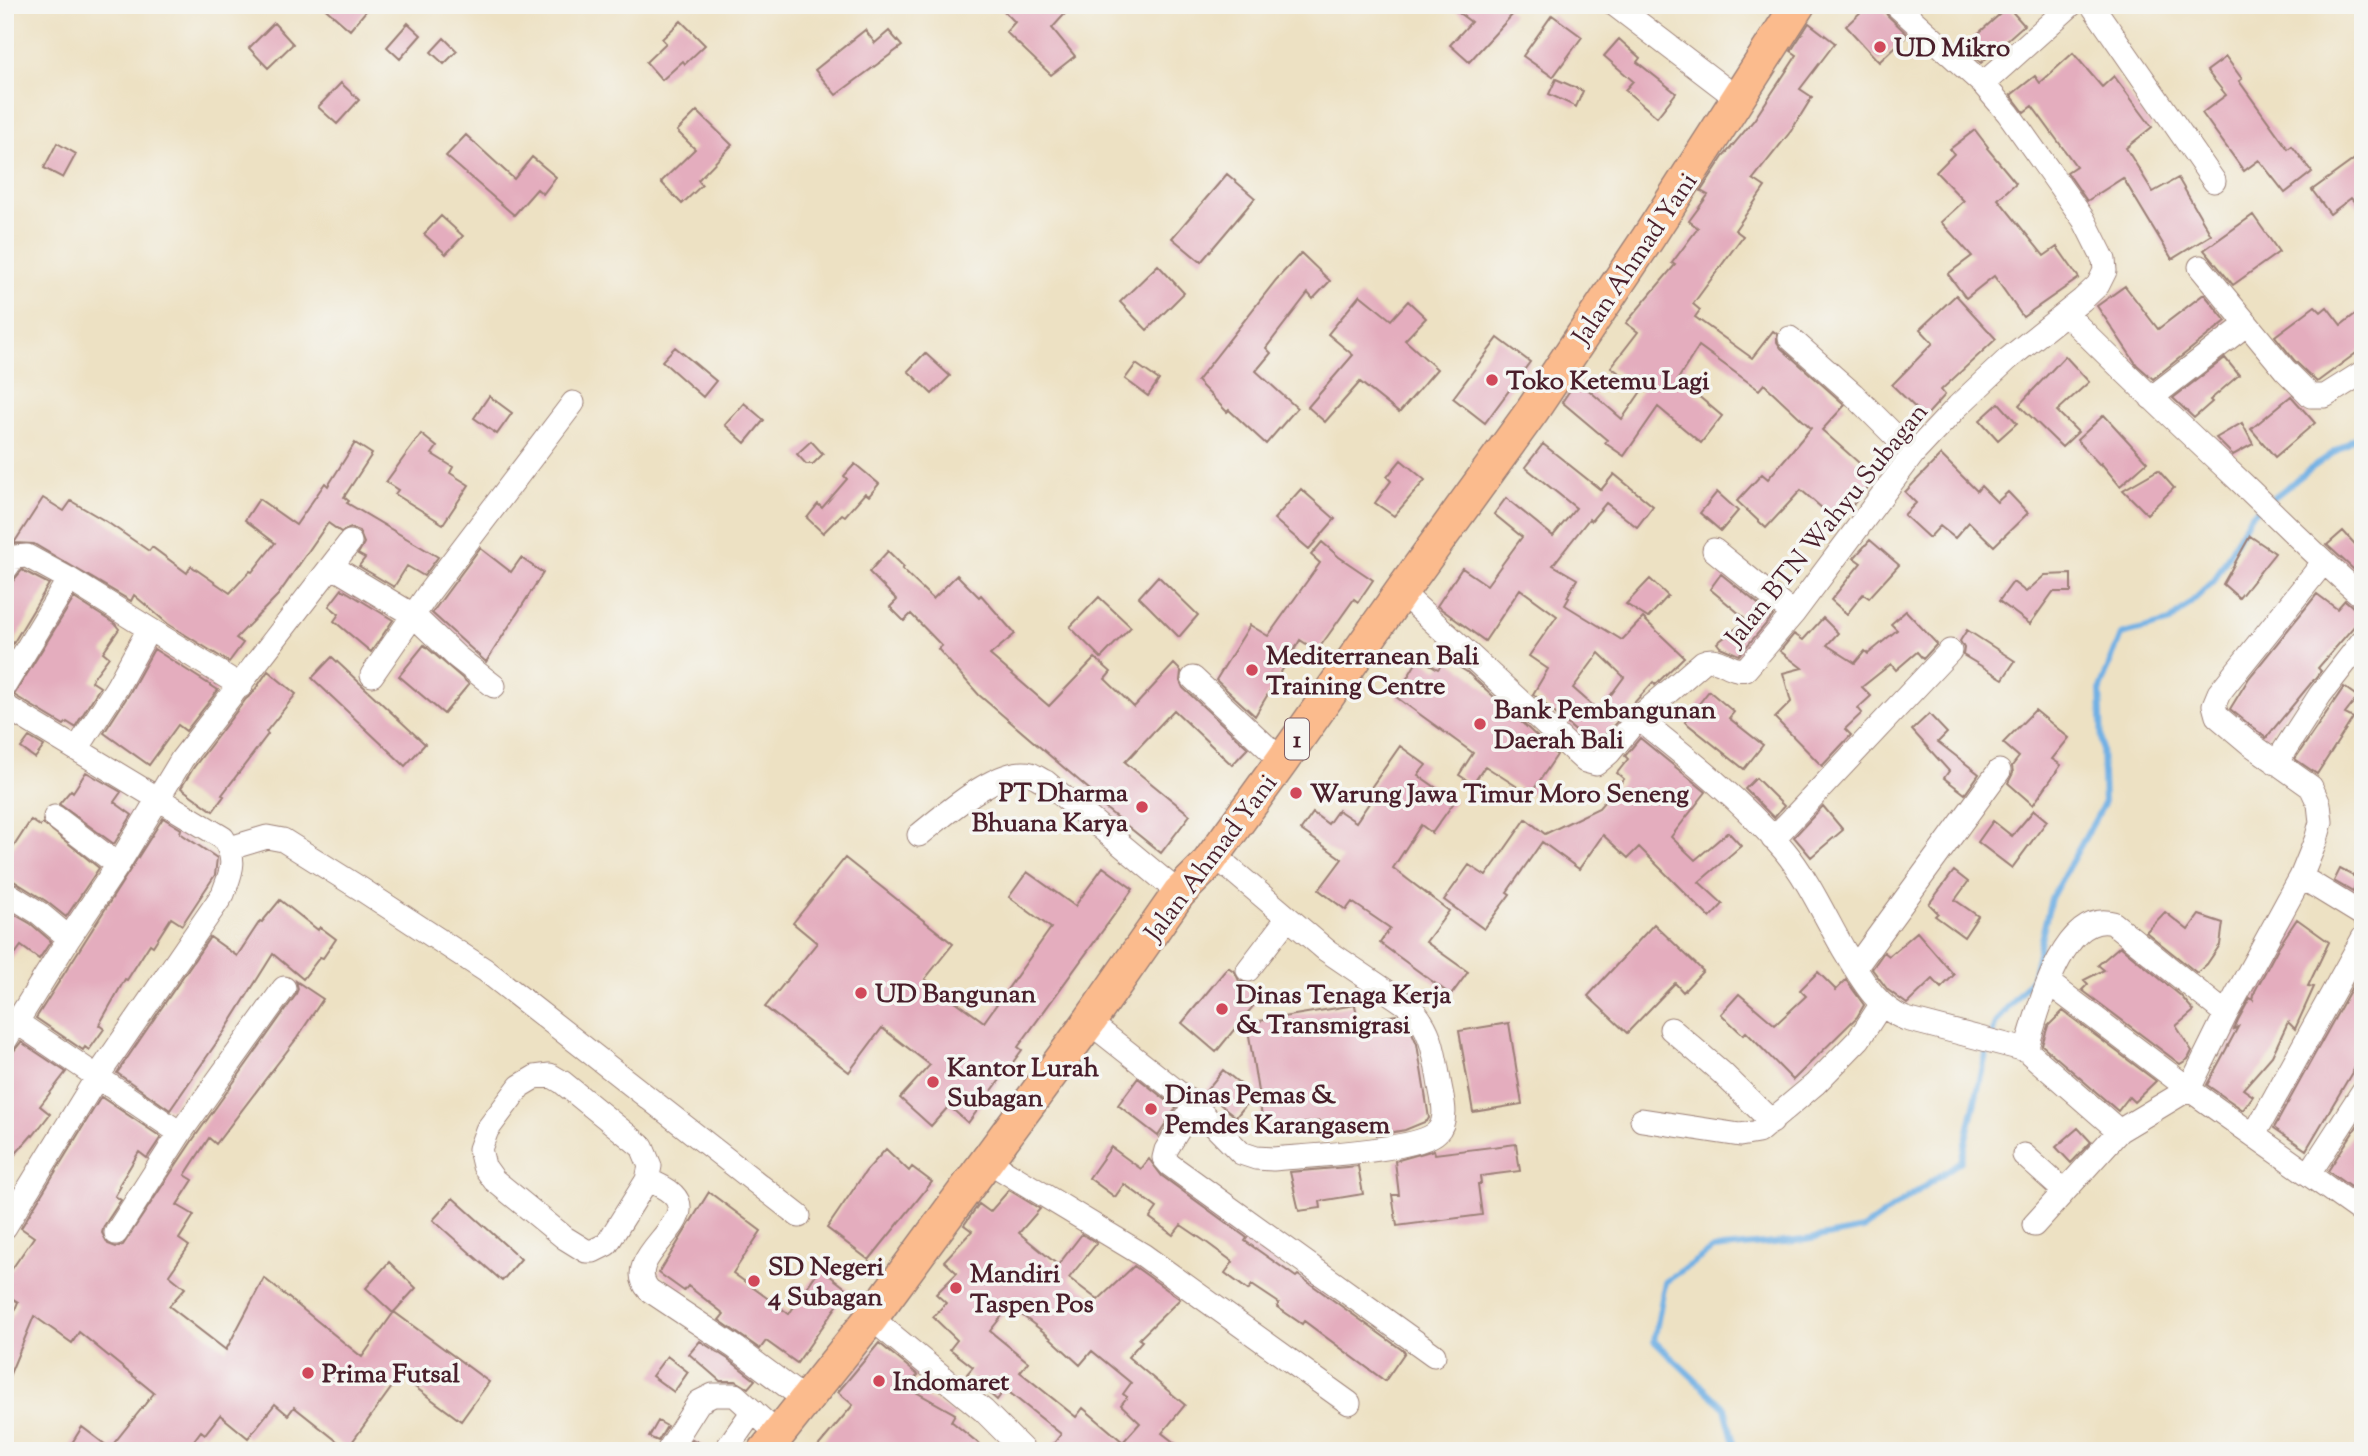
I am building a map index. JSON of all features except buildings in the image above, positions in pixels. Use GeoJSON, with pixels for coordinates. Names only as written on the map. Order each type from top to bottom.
{"type":"FeatureCollection","features":[{"type":"Feature","properties":{"kind":"highway","name":"Jalan Ahmad Yani"},"geometry":{"type":"LineString","coordinates":[[771,1442],[872,1318],[1089,1022],[1179,893],[1206,866],[1282,761],[1540,399],[1798,5]]}},
{"type":"Feature","properties":{"kind":"street"},"geometry":{"type":"LineString","coordinates":[[1615,5],[1738,99]]}},
{"type":"Feature","properties":{"kind":"street","name":"Jalan BTN Wahyu Subagan"},"geometry":{"type":"LineString","coordinates":[[1401,592],[1585,761],[1596,764],[1609,753],[1638,718],[1690,672],[1709,659],[1733,669],[1746,669],[1793,614],[1913,454],[1958,406],[2008,359],[2098,285],[2105,271],[2104,261],[2084,220],[2038,153],[1983,85],[1896,5]]}},
{"type":"Feature","properties":{"kind":"street"},"geometry":{"type":"LineString","coordinates":[[1983,85],[2071,5]]}},
{"type":"Feature","properties":{"kind":"street"},"geometry":{"type":"LineString","coordinates":[[2092,5],[2214,181]]}},
{"type":"Feature","properties":{"kind":"street"},"geometry":{"type":"LineString","coordinates":[[2200,267],[2285,370],[2311,396],[2325,396],[2363,372]]}},
{"type":"Feature","properties":{"kind":"street"},"geometry":{"type":"LineString","coordinates":[[2066,314],[2323,564],[2363,597]]}},
{"type":"Feature","properties":{"kind":"street"},"geometry":{"type":"LineString","coordinates":[[2151,398],[2247,324]]}},
{"type":"Feature","properties":{"kind":"street"},"geometry":{"type":"LineString","coordinates":[[1790,338],[1853,394],[1913,454]]}},
{"type":"Feature","properties":{"kind":"street"},"geometry":{"type":"LineString","coordinates":[[372,676],[413,615],[573,403]]}},
{"type":"Feature","properties":{"kind":"street"},"geometry":{"type":"LineString","coordinates":[[180,1133],[97,1077],[11,1032],[182,759],[350,542]]}},
{"type":"Feature","properties":{"kind":"street"},"geometry":{"type":"LineString","coordinates":[[1714,550],[1793,614]]}},
{"type":"Feature","properties":{"kind":"street"},"geometry":{"type":"LineString","coordinates":[[5,570],[14,557],[22,555],[69,579],[241,686]]}},
{"type":"Feature","properties":{"kind":"street"},"geometry":{"type":"LineString","coordinates":[[2034,1225],[2119,1131],[2189,1089],[2226,1014],[2301,877],[2321,821],[2319,804],[2311,788],[2217,716],[2214,705],[2219,694],[2323,564]]}},
{"type":"Feature","properties":{"kind":"street"},"geometry":{"type":"LineString","coordinates":[[333,567],[413,615],[457,657],[494,686]]}},
{"type":"Feature","properties":{"kind":"street"},"geometry":{"type":"LineString","coordinates":[[5,685],[69,579]]}},
{"type":"Feature","properties":{"kind":"street"},"geometry":{"type":"LineString","coordinates":[[77,749],[117,687],[149,629]]}},
{"type":"Feature","properties":{"kind":"street"},"geometry":{"type":"LineString","coordinates":[[2276,763],[2320,695],[2363,640]]}},
{"type":"Feature","properties":{"kind":"street"},"geometry":{"type":"LineString","coordinates":[[1773,839],[1950,651]]}},
{"type":"Feature","properties":{"kind":"street"},"geometry":{"type":"LineString","coordinates":[[1193,678],[1282,761]]}},
{"type":"Feature","properties":{"kind":"street"},"geometry":{"type":"LineString","coordinates":[[5,706],[223,838],[230,848],[233,865],[223,894],[97,1077],[5,1227]]}},
{"type":"Feature","properties":{"kind":"street"},"geometry":{"type":"LineString","coordinates":[[1638,718],[1746,811],[1773,839],[1801,873],[1855,968],[1881,1005],[1906,1019],[2020,1049],[2119,1131]]}},
{"type":"Feature","properties":{"kind":"street"},"geometry":{"type":"LineString","coordinates":[[1855,968],[1999,771]]}},
{"type":"Feature","properties":{"kind":"street"},"geometry":{"type":"LineString","coordinates":[[919,835],[990,784],[1006,777],[1031,774],[1046,782],[1179,893]]}},
{"type":"Feature","properties":{"kind":"street"},"geometry":{"type":"LineString","coordinates":[[55,817],[118,865]]}},
{"type":"Feature","properties":{"kind":"street"},"geometry":{"type":"LineString","coordinates":[[230,848],[267,836],[283,840],[361,889],[485,970],[799,1216]]}},
{"type":"Feature","properties":{"kind":"street"},"geometry":{"type":"LineString","coordinates":[[1089,1022],[1194,1105],[1241,1153],[1265,1158],[1393,1146],[1431,1137],[1441,1125],[1444,1113],[1433,1044],[1418,1014],[1326,950],[1213,854]]}},
{"type":"Feature","properties":{"kind":"street"},"geometry":{"type":"LineString","coordinates":[[2301,877],[2363,915]]}},
{"type":"Feature","properties":{"kind":"street"},"geometry":{"type":"LineString","coordinates":[[5,892],[39,913],[69,938]]}},
{"type":"Feature","properties":{"kind":"street"},"geometry":{"type":"LineString","coordinates":[[1248,970],[1287,919]]}},
{"type":"Feature","properties":{"kind":"street"},"geometry":{"type":"LineString","coordinates":[[2020,1049],[2075,934],[2089,924],[2103,920],[2113,923],[2226,1014]]}},
{"type":"Feature","properties":{"kind":"street"},"geometry":{"type":"LineString","coordinates":[[2254,1135],[2363,937]]}},
{"type":"Feature","properties":{"kind":"street"},"geometry":{"type":"LineString","coordinates":[[2049,984],[2189,1089],[2363,1213]]}},
{"type":"Feature","properties":{"kind":"street"},"geometry":{"type":"LineString","coordinates":[[116,1233],[180,1133],[284,988]]}},
{"type":"Feature","properties":{"kind":"street"},"geometry":{"type":"LineString","coordinates":[[1642,1120],[1740,1135],[1758,1132],[1815,1084],[1859,1039],[1881,1005]]}},
{"type":"Feature","properties":{"kind":"street"},"geometry":{"type":"LineString","coordinates":[[1671,1029],[1722,1073],[1772,1122]]}},
{"type":"Feature","properties":{"kind":"street"},"geometry":{"type":"LineString","coordinates":[[550,1075],[642,1147],[650,1166],[647,1180],[607,1244],[593,1251],[586,1251],[565,1238],[494,1180],[481,1158],[481,1143],[487,1130],[520,1086],[535,1077],[550,1075]]}},
{"type":"Feature","properties":{"kind":"street"},"geometry":{"type":"LineString","coordinates":[[2309,1174],[2363,1091]]}},
{"type":"Feature","properties":{"kind":"street"},"geometry":{"type":"LineString","coordinates":[[1194,1105],[1166,1150],[1164,1158],[1170,1165],[1434,1355]]}},
{"type":"Feature","properties":{"kind":"street"},"geometry":{"type":"LineString","coordinates":[[2024,1155],[2064,1191]]}},
{"type":"Feature","properties":{"kind":"street"},"geometry":{"type":"LineString","coordinates":[[986,1160],[1143,1255],[1349,1402]]}},
{"type":"Feature","properties":{"kind":"street"},"geometry":{"type":"LineString","coordinates":[[647,1180],[671,1191],[677,1197],[679,1214],[647,1258],[642,1283],[804,1399]]}},
{"type":"Feature","properties":{"kind":"street"},"geometry":{"type":"LineString","coordinates":[[872,1318],[984,1411],[1024,1451]]}},
{"type":"Feature","properties":{"kind":"street"},"geometry":{"type":"LineString","coordinates":[[668,1451],[699,1402],[713,1395],[735,1395],[753,1411],[771,1442]]}},
{"type":"Feature","properties":{"kind":"street"},"geometry":{"type":"LineString","coordinates":[[725,1451],[753,1411]]}},
{"type":"Feature","properties":{"kind":"waterway"},"geometry":{"type":"LineString","coordinates":[[1992,1036],[1995,1024],[2032,978],[2051,898],[2104,804],[2100,689],[2121,635],[2170,622],[2214,581],[2250,516],[2363,432]]}},
{"type":"Feature","properties":{"kind":"waterway"},"geometry":{"type":"LineString","coordinates":[[1736,1451],[1725,1408],[1654,1341],[1665,1282],[1713,1249],[1805,1240],[1863,1229],[1961,1161],[1988,1046]]}},
{"type":"Feature","properties":{"kind":"place","name":"UD Mikro"},"geometry":{"type":"Point","coordinates":[1880,47]}},
{"type":"Feature","properties":{"kind":"place","name":"Toko Ketemu Lagi"},"geometry":{"type":"Point","coordinates":[1492,380]}},
{"type":"Feature","properties":{"kind":"place","name":"Mediterranean Bali Training Centre"},"geometry":{"type":"Point","coordinates":[1252,670]}},
{"type":"Feature","properties":{"kind":"place","name":"Bank Pembangunan Daerah Bali"},"geometry":{"type":"Point","coordinates":[1480,724]}},
{"type":"Feature","properties":{"kind":"place","name":"Warung Jawa Timur Moro Seneng"},"geometry":{"type":"Point","coordinates":[1296,793]}},
{"type":"Feature","properties":{"kind":"place","name":"PT Dharma Bhuana Karya"},"geometry":{"type":"Point","coordinates":[1142,807]}},
{"type":"Feature","properties":{"kind":"place","name":"UD Bangunan"},"geometry":{"type":"Point","coordinates":[861,993]}},
{"type":"Feature","properties":{"kind":"place","name":"Dinas Tenaga Kerja & Transmigrasi"},"geometry":{"type":"Point","coordinates":[1222,1009]}},
{"type":"Feature","properties":{"kind":"place","name":"Kantor Lurah Subagan"},"geometry":{"type":"Point","coordinates":[933,1082]}},
{"type":"Feature","properties":{"kind":"place","name":"Dinas Pemas & Pemdes Karangasem"},"geometry":{"type":"Point","coordinates":[1151,1109]}},
{"type":"Feature","properties":{"kind":"place","name":"SD Negeri 4 Subagan"},"geometry":{"type":"Point","coordinates":[754,1281]}},
{"type":"Feature","properties":{"kind":"place","name":"Mandiri Taspen Pos"},"geometry":{"type":"Point","coordinates":[956,1288]}},
{"type":"Feature","properties":{"kind":"place","name":"Prima Futsal"},"geometry":{"type":"Point","coordinates":[308,1373]}},
{"type":"Feature","properties":{"kind":"place","name":"Indomaret"},"geometry":{"type":"Point","coordinates":[879,1381]}}]}
